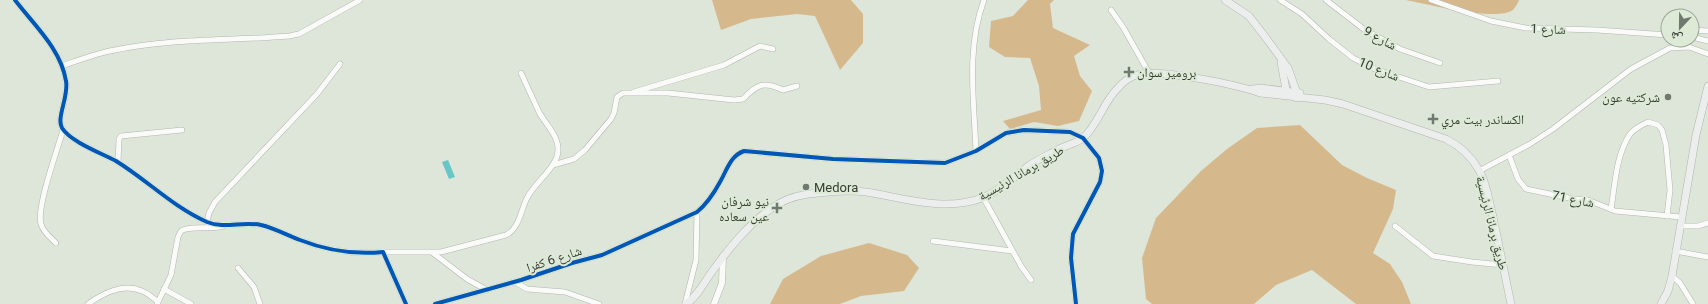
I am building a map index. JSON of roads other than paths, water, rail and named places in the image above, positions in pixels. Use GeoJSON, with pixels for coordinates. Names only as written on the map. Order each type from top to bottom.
{"type":"FeatureCollection","features":[{"type":"Feature","properties":{"kind":"main road"},"geometry":{"type":"LineString","coordinates":[[1225,0],[1252,20],[1288,68],[1297,95]]}},
{"type":"Feature","properties":{"kind":"main road"},"geometry":{"type":"LineString","coordinates":[[1281,60],[1287,95]]}},
{"type":"Feature","properties":{"kind":"main road","name":"طريق برمانا الرئيسية"},"geometry":{"type":"LineString","coordinates":[[686,304],[695,296],[723,256],[750,226],[766,212],[790,198],[829,192],[855,191],[942,204],[964,203],[983,197],[1002,186],[1041,158],[1083,138],[1116,89],[1126,80],[1137,75],[1149,73],[1182,76],[1250,90],[1261,88],[1287,95],[1314,95],[1325,100],[1365,111],[1446,139],[1463,150],[1479,170],[1484,182],[1511,304]]}},
{"type":"Feature","properties":{"kind":"main road"},"geometry":{"type":"LineString","coordinates":[[1661,304],[1668,290],[1672,276],[1679,226],[1696,135],[1708,86]]}},
{"type":"Feature","properties":{"kind":"street"},"geometry":{"type":"LineString","coordinates":[[15,0],[48,41],[62,66],[67,91],[60,119],[60,125],[63,130],[72,138],[118,162],[172,200],[207,222],[226,226]]}},
{"type":"Feature","properties":{"kind":"street"},"geometry":{"type":"LineString","coordinates":[[62,66],[115,50],[155,44],[213,39],[289,36],[299,34],[360,0]]}},
{"type":"Feature","properties":{"kind":"street"},"geometry":{"type":"LineString","coordinates":[[976,151],[972,68],[973,46],[974,34],[984,0]]}},
{"type":"Feature","properties":{"kind":"street","name":"شارع 10"},"geometry":{"type":"LineString","coordinates":[[1280,0],[1302,14],[1352,58],[1387,73],[1429,87],[1498,82]]}},
{"type":"Feature","properties":{"kind":"street","name":"شارع 9"},"geometry":{"type":"LineString","coordinates":[[1326,0],[1370,34],[1400,49],[1440,63]]}},
{"type":"Feature","properties":{"kind":"street","name":"شارع 1"},"geometry":{"type":"LineString","coordinates":[[1431,0],[1490,21],[1526,28],[1597,30],[1660,34]]}},
{"type":"Feature","properties":{"kind":"street"},"geometry":{"type":"LineString","coordinates":[[1111,10],[1123,27],[1149,73]]}},
{"type":"Feature","properties":{"kind":"street"},"geometry":{"type":"LineString","coordinates":[[632,93],[640,89],[717,67],[760,46],[773,49]]}},
{"type":"Feature","properties":{"kind":"street"},"geometry":{"type":"LineString","coordinates":[[1479,170],[1509,155],[1553,129],[1631,69],[1670,48],[1689,47],[1708,54]]}},
{"type":"Feature","properties":{"kind":"street"},"geometry":{"type":"LineString","coordinates":[[207,222],[209,213],[215,202],[317,94],[340,64]]}},
{"type":"Feature","properties":{"kind":"street"},"geometry":{"type":"LineString","coordinates":[[88,304],[101,296],[114,291],[130,288],[146,292],[158,303],[173,268],[178,237],[181,231],[188,228],[208,229],[247,224],[260,225],[319,247],[338,252],[360,254],[383,252],[433,253],[464,247],[511,233],[514,230],[532,188],[553,165],[559,149],[554,133],[540,113],[521,73]]}},
{"type":"Feature","properties":{"kind":"street"},"geometry":{"type":"LineString","coordinates":[[553,165],[570,161],[582,153],[611,119],[614,113],[617,96],[623,93],[668,93],[734,100],[743,99],[754,87],[771,84],[783,90],[797,86]]}},
{"type":"Feature","properties":{"kind":"street"},"geometry":{"type":"LineString","coordinates":[[1611,209],[1618,168],[1627,141],[1631,133],[1648,122],[1658,125],[1662,130],[1666,146],[1670,190],[1666,216]]}},
{"type":"Feature","properties":{"kind":"street"},"geometry":{"type":"LineString","coordinates":[[56,243],[44,232],[40,218],[46,189],[63,130]]}},
{"type":"Feature","properties":{"kind":"street"},"geometry":{"type":"LineString","coordinates":[[118,162],[119,139],[121,136],[182,130]]}},
{"type":"Feature","properties":{"kind":"street"},"geometry":{"type":"LineString","coordinates":[[686,304],[696,260],[697,212],[708,200],[729,163],[739,153],[744,151],[834,159],[945,163],[976,151],[1006,133],[1024,130],[1070,132],[1083,138],[1099,158],[1102,170],[1100,182],[1073,234],[1071,258],[1076,304]]}},
{"type":"Feature","properties":{"kind":"street","name":"شارع 71"},"geometry":{"type":"LineString","coordinates":[[1509,155],[1518,178],[1526,189],[1574,199],[1588,200],[1625,213],[1681,217]]}},
{"type":"Feature","properties":{"kind":"street"},"geometry":{"type":"LineString","coordinates":[[983,197],[1020,266],[1030,280]]}},
{"type":"Feature","properties":{"kind":"street","name":"شارع 6 كفرا"},"geometry":{"type":"LineString","coordinates":[[435,304],[515,282],[572,263],[602,255],[633,242],[663,226],[697,212]]}},
{"type":"Feature","properties":{"kind":"street"},"geometry":{"type":"LineString","coordinates":[[1679,226],[1698,226],[1708,223]]}},
{"type":"Feature","properties":{"kind":"street"},"geometry":{"type":"LineString","coordinates":[[1395,226],[1433,256],[1503,265]]}},
{"type":"Feature","properties":{"kind":"street"},"geometry":{"type":"LineString","coordinates":[[933,242],[1012,251]]}},
{"type":"Feature","properties":{"kind":"street"},"geometry":{"type":"LineString","coordinates":[[1675,251],[1708,257]]}},
{"type":"Feature","properties":{"kind":"street"},"geometry":{"type":"LineString","coordinates":[[383,252],[406,304]]}},
{"type":"Feature","properties":{"kind":"street"},"geometry":{"type":"LineString","coordinates":[[433,253],[467,279],[487,290]]}},
{"type":"Feature","properties":{"kind":"street"},"geometry":{"type":"LineString","coordinates":[[714,304],[722,284],[723,256]]}},
{"type":"Feature","properties":{"kind":"street"},"geometry":{"type":"LineString","coordinates":[[238,268],[254,287],[260,304]]}},
{"type":"Feature","properties":{"kind":"street"},"geometry":{"type":"LineString","coordinates":[[1672,276],[1680,283],[1693,304]]}},
{"type":"Feature","properties":{"kind":"street"},"geometry":{"type":"LineString","coordinates":[[515,282],[528,289],[565,292],[599,304]]}},
{"type":"Feature","properties":{"kind":"street"},"geometry":{"type":"LineString","coordinates":[[164,289],[191,304]]}},
{"type":"Feature","properties":{"kind":"water"},"geometry":{"type":"Polygon","coordinates":[[[448,160],[455,177],[449,179],[442,162],[448,160]]]}},
{"type":"Feature","properties":{"kind":"place","name":"برومير سوان"},"geometry":{"type":"Point","coordinates":[1129,72]}},
{"type":"Feature","properties":{"kind":"place","name":"شركتيه عون"},"geometry":{"type":"Point","coordinates":[1668,97]}},
{"type":"Feature","properties":{"kind":"place","name":"الكساندر بيت مري"},"geometry":{"type":"Point","coordinates":[1433,119]}},
{"type":"Feature","properties":{"kind":"place","name":"Medora"},"geometry":{"type":"Point","coordinates":[806,187]}},
{"type":"Feature","properties":{"kind":"place","name":"نيو شرفان عين سعاده"},"geometry":{"type":"Point","coordinates":[777,208]}}]}
